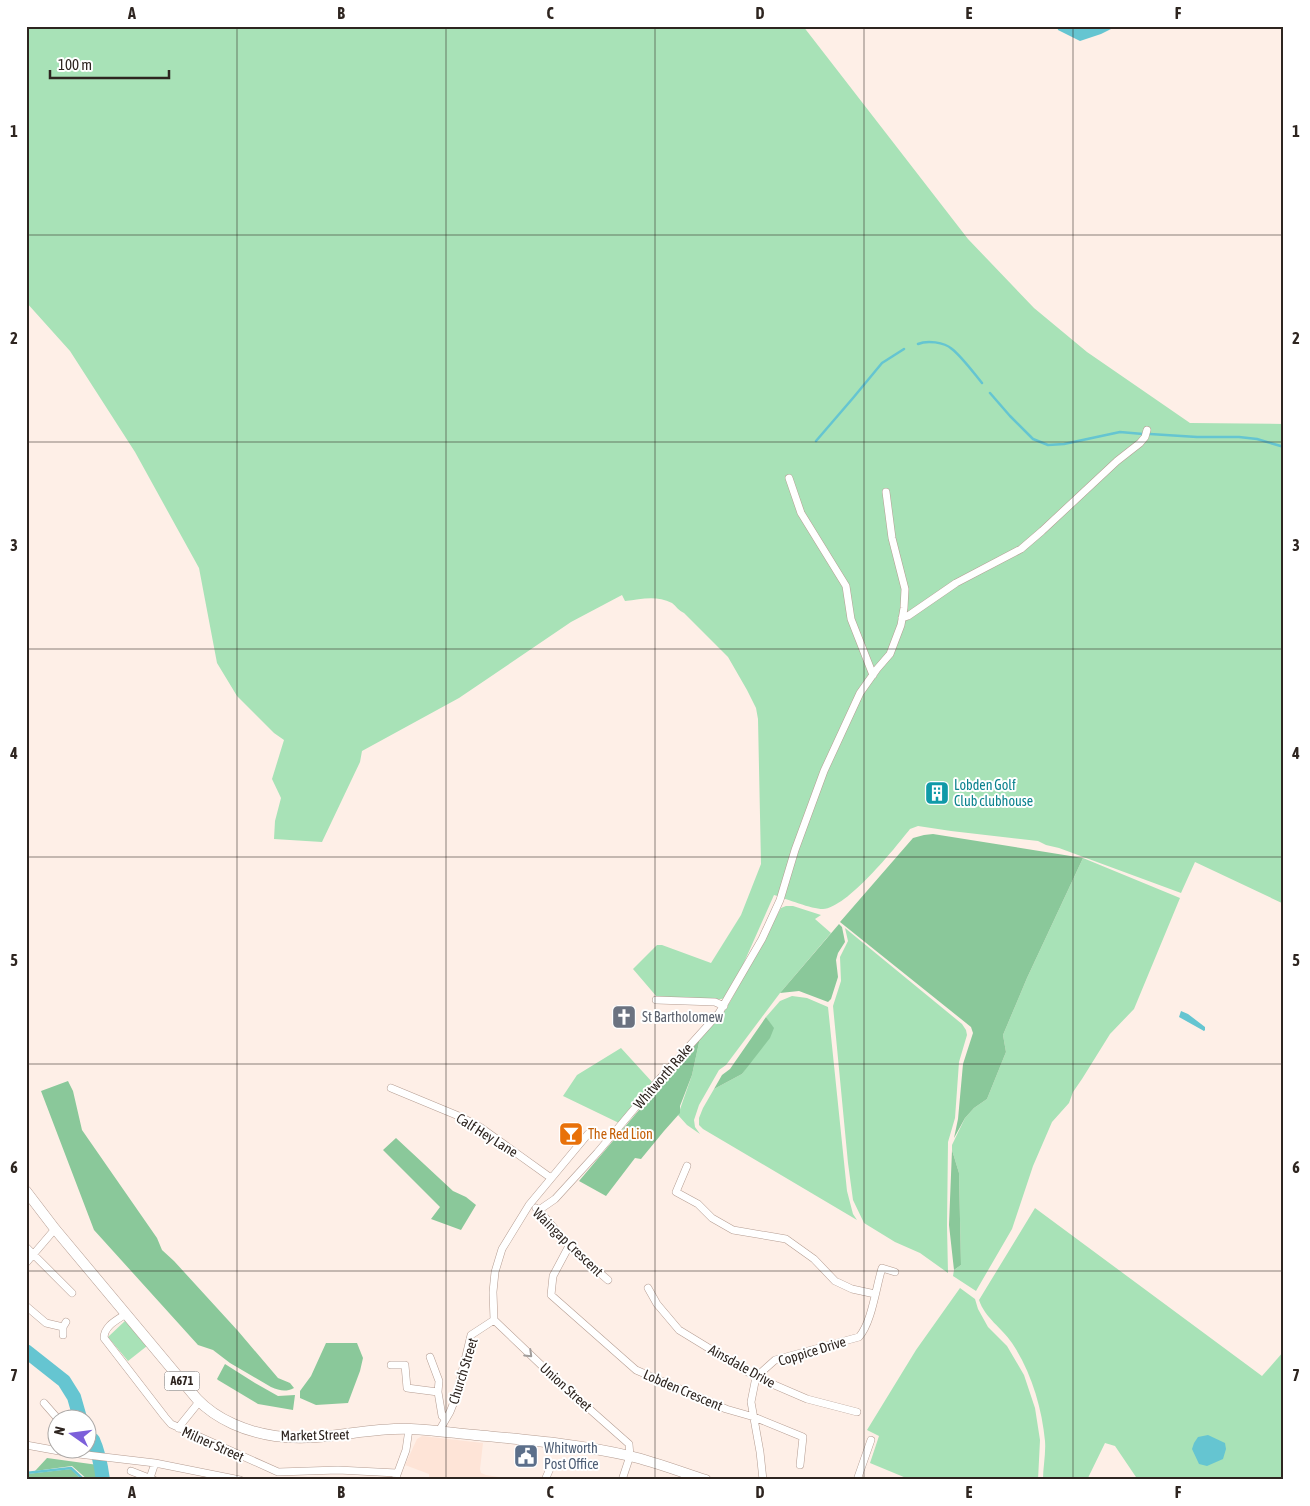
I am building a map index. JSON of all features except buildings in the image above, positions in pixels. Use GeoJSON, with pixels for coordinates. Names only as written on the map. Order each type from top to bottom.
{"type":"FeatureCollection","features":[{"type":"Feature","properties":{"kind":"main road","name":"Market Street"},"geometry":{"type":"LineString","coordinates":[[26,1191],[199,1402],[230,1423],[256,1432],[291,1438],[313,1438],[409,1429],[557,1443],[630,1456],[706,1480]]}},
{"type":"Feature","properties":{"kind":"street"},"geometry":{"type":"LineString","coordinates":[[902,618],[908,616],[963,579],[1020,549],[1140,443],[1145,437],[1147,430]]}},
{"type":"Feature","properties":{"kind":"street"},"geometry":{"type":"LineString","coordinates":[[789,478],[801,514],[846,586],[851,619],[873,675]]}},
{"type":"Feature","properties":{"kind":"street","name":"Whitworth Rake"},"geometry":{"type":"LineString","coordinates":[[539,1210],[555,1200],[719,1013],[762,939],[780,900],[795,850],[824,771],[860,693],[890,654],[901,625],[905,589],[892,538],[886,492]]}},
{"type":"Feature","properties":{"kind":"street"},"geometry":{"type":"LineString","coordinates":[[656,1000],[715,1002],[724,1006]]}},
{"type":"Feature","properties":{"kind":"street","name":"Calf Hey Lane"},"geometry":{"type":"LineString","coordinates":[[391,1088],[461,1117],[480,1127],[551,1178]]}},
{"type":"Feature","properties":{"kind":"street"},"geometry":{"type":"LineString","coordinates":[[494,1320],[493,1292],[497,1261],[502,1249],[529,1205],[588,1134]]}},
{"type":"Feature","properties":{"kind":"street"},"geometry":{"type":"LineString","coordinates":[[687,1166],[676,1192],[698,1204],[712,1218],[734,1230],[786,1239],[814,1259],[835,1281],[852,1289],[874,1294]]}},
{"type":"Feature","properties":{"kind":"street","name":"Waingap Crescent"},"geometry":{"type":"LineString","coordinates":[[529,1205],[539,1210],[569,1246],[608,1280]]}},
{"type":"Feature","properties":{"kind":"street"},"geometry":{"type":"LineString","coordinates":[[26,1262],[55,1228]]}},
{"type":"Feature","properties":{"kind":"street","name":"Lobden Crescent"},"geometry":{"type":"LineString","coordinates":[[569,1246],[553,1276],[551,1295],[636,1370],[726,1409],[754,1417],[803,1437],[800,1465]]}},
{"type":"Feature","properties":{"kind":"street"},"geometry":{"type":"LineString","coordinates":[[26,1247],[72,1294]]}},
{"type":"Feature","properties":{"kind":"street","name":"Coppice Drive"},"geometry":{"type":"LineString","coordinates":[[756,1377],[775,1360],[859,1337],[865,1330],[882,1268],[895,1272]]}},
{"type":"Feature","properties":{"kind":"street","name":"Ainsdale Drive"},"geometry":{"type":"LineString","coordinates":[[648,1288],[679,1330],[756,1377],[807,1399],[857,1412]]}},
{"type":"Feature","properties":{"kind":"street"},"geometry":{"type":"LineString","coordinates":[[26,1306],[46,1323],[64,1328]]}},
{"type":"Feature","properties":{"kind":"street","name":"Milner Street"},"geometry":{"type":"LineString","coordinates":[[126,1314],[107,1327],[104,1338],[164,1417],[178,1428],[278,1472],[338,1470],[396,1476]]}},
{"type":"Feature","properties":{"kind":"street","name":"Church Street"},"geometry":{"type":"LineString","coordinates":[[439,1431],[456,1397],[471,1335],[494,1320]]}},
{"type":"Feature","properties":{"kind":"street","name":"Union Street"},"geometry":{"type":"LineString","coordinates":[[494,1320],[560,1383],[630,1444],[630,1456]]}},
{"type":"Feature","properties":{"kind":"street"},"geometry":{"type":"LineString","coordinates":[[430,1357],[440,1381],[438,1392],[442,1416],[445,1419]]}},
{"type":"Feature","properties":{"kind":"street"},"geometry":{"type":"LineString","coordinates":[[390,1365],[405,1365],[407,1388],[438,1392]]}},
{"type":"Feature","properties":{"kind":"street"},"geometry":{"type":"LineString","coordinates":[[756,1377],[751,1402],[763,1480]]}},
{"type":"Feature","properties":{"kind":"street"},"geometry":{"type":"LineString","coordinates":[[178,1428],[199,1402]]}},
{"type":"Feature","properties":{"kind":"street"},"geometry":{"type":"LineString","coordinates":[[44,1403],[48,1408]]}},
{"type":"Feature","properties":{"kind":"street"},"geometry":{"type":"LineString","coordinates":[[396,1476],[406,1450],[409,1429]]}},
{"type":"Feature","properties":{"kind":"street"},"geometry":{"type":"LineString","coordinates":[[857,1480],[871,1440]]}},
{"type":"Feature","properties":{"kind":"street"},"geometry":{"type":"LineString","coordinates":[[26,1445],[48,1448]]}},
{"type":"Feature","properties":{"kind":"street"},"geometry":{"type":"LineString","coordinates":[[98,1456],[155,1463],[240,1480]]}},
{"type":"Feature","properties":{"kind":"street"},"geometry":{"type":"LineString","coordinates":[[622,1480],[630,1456]]}},
{"type":"Feature","properties":{"kind":"street"},"geometry":{"type":"LineString","coordinates":[[131,1471],[152,1479],[155,1463]]}},
{"type":"Feature","properties":{"kind":"street"},"geometry":{"type":"LineString","coordinates":[[545,1480],[552,1464]]}},
{"type":"Feature","properties":{"kind":"shaded area"},"geometry":{"type":"Polygon","coordinates":[[[422,1436],[483,1443],[481,1473],[519,1480],[429,1480],[429,1474],[405,1465],[417,1439],[422,1436]]]}},
{"type":"Feature","properties":{"kind":"green space"},"geometry":{"type":"Polygon","coordinates":[[[26,26],[803,26],[968,239],[1034,308],[1087,352],[1190,423],[1284,424],[1284,904],[1195,862],[1181,893],[1038,841],[918,826],[910,829],[870,876],[845,899],[833,906],[818,909],[774,895],[727,998],[715,1000],[657,997],[633,969],[657,945],[662,945],[711,963],[741,915],[761,864],[758,719],[756,708],[728,657],[684,613],[672,603],[660,599],[649,598],[625,601],[622,595],[571,622],[459,698],[362,751],[360,762],[322,842],[274,839],[275,821],[281,798],[272,779],[284,740],[274,733],[237,696],[217,663],[199,568],[135,452],[70,351],[26,302],[26,26]]]}},
{"type":"Feature","properties":{"kind":"green space"},"geometry":{"type":"Polygon","coordinates":[[[933,834],[1083,858],[1027,978],[1003,1035],[1006,1052],[987,1099],[974,1108],[965,1118],[954,1138],[958,1119],[963,1064],[973,1033],[971,1027],[840,922],[913,838],[933,834]]]}},
{"type":"Feature","properties":{"kind":"green space"},"geometry":{"type":"Polygon","coordinates":[[[1083,858],[1180,898],[1134,1009],[1110,1034],[1073,1092],[1069,1103],[1052,1122],[1033,1166],[1012,1229],[976,1291],[953,1276],[954,1270],[961,1265],[959,1173],[952,1145],[965,1118],[974,1108],[987,1099],[1006,1052],[1003,1035],[1027,978],[1083,858]]]}},
{"type":"Feature","properties":{"kind":"green space"},"geometry":{"type":"Polygon","coordinates":[[[793,906],[821,915],[815,919],[831,933],[780,993],[726,1065],[719,1070],[699,1105],[694,1120],[695,1127],[700,1134],[687,1125],[678,1115],[692,1075],[700,1038],[719,1018],[730,1002],[781,908],[793,906]]]}},
{"type":"Feature","properties":{"kind":"green space"},"geometry":{"type":"Polygon","coordinates":[[[839,924],[842,927],[845,942],[836,960],[838,977],[831,999],[828,1002],[799,991],[780,993],[839,924]]]}},
{"type":"Feature","properties":{"kind":"green space"},"geometry":{"type":"Polygon","coordinates":[[[845,928],[962,1024],[966,1030],[967,1035],[959,1062],[955,1118],[948,1142],[948,1273],[920,1253],[895,1242],[864,1223],[853,1200],[833,1006],[841,981],[840,957],[848,941],[845,928]]]}},
{"type":"Feature","properties":{"kind":"green space"},"geometry":{"type":"Polygon","coordinates":[[[792,996],[807,998],[828,1007],[847,1191],[853,1214],[857,1220],[699,1125],[699,1118],[703,1108],[714,1089],[742,1074],[773,1028],[766,1017],[780,1001],[792,996]]]}},
{"type":"Feature","properties":{"kind":"green space"},"geometry":{"type":"Polygon","coordinates":[[[766,1017],[774,1028],[770,1038],[742,1074],[714,1089],[722,1075],[730,1069],[766,1017]]]}},
{"type":"Feature","properties":{"kind":"green space"},"geometry":{"type":"Polygon","coordinates":[[[700,1038],[692,1075],[680,1106],[680,1113],[641,1159],[635,1158],[606,1196],[579,1181],[700,1038]]]}},
{"type":"Feature","properties":{"kind":"green space"},"geometry":{"type":"Polygon","coordinates":[[[621,1048],[653,1083],[619,1123],[563,1096],[577,1075],[621,1048]]]}},
{"type":"Feature","properties":{"kind":"green space"},"geometry":{"type":"Polygon","coordinates":[[[68,1081],[73,1091],[82,1130],[157,1238],[162,1250],[238,1331],[278,1378],[290,1383],[294,1388],[283,1390],[271,1387],[230,1363],[213,1350],[198,1345],[94,1230],[41,1091],[68,1081]]]}},
{"type":"Feature","properties":{"kind":"green space"},"geometry":{"type":"Polygon","coordinates":[[[396,1138],[453,1191],[466,1197],[476,1205],[461,1230],[431,1219],[440,1207],[383,1150],[396,1138]]]}},
{"type":"Feature","properties":{"kind":"green space"},"geometry":{"type":"Polygon","coordinates":[[[952,1150],[959,1173],[961,1265],[954,1270],[949,1225],[952,1150]]]}},
{"type":"Feature","properties":{"kind":"green space"},"geometry":{"type":"Polygon","coordinates":[[[1035,1208],[1262,1376],[1284,1351],[1284,1480],[1138,1480],[1115,1446],[1105,1443],[1087,1480],[1043,1480],[1045,1441],[1041,1416],[1030,1378],[1012,1343],[989,1318],[979,1300],[1035,1208]]]}},
{"type":"Feature","properties":{"kind":"green space"},"geometry":{"type":"Polygon","coordinates":[[[960,1288],[975,1299],[988,1327],[1007,1346],[1024,1375],[1035,1408],[1040,1440],[1038,1480],[911,1480],[870,1463],[879,1436],[867,1430],[916,1350],[960,1288]]]}},
{"type":"Feature","properties":{"kind":"green space"},"geometry":{"type":"Polygon","coordinates":[[[126,1320],[147,1346],[128,1361],[108,1337],[126,1320]]]}},
{"type":"Feature","properties":{"kind":"green space"},"geometry":{"type":"Polygon","coordinates":[[[326,1343],[357,1343],[363,1358],[348,1403],[316,1405],[300,1398],[300,1391],[311,1376],[326,1343]]]}},
{"type":"Feature","properties":{"kind":"green space"},"geometry":{"type":"Polygon","coordinates":[[[225,1364],[278,1396],[295,1395],[293,1410],[258,1404],[218,1380],[225,1364]]]}},
{"type":"Feature","properties":{"kind":"green space"},"geometry":{"type":"Polygon","coordinates":[[[47,1458],[98,1465],[100,1480],[88,1480],[72,1466],[35,1471],[47,1458]]]}},
{"type":"Feature","properties":{"kind":"green space"},"geometry":{"type":"Polygon","coordinates":[[[71,1469],[82,1480],[26,1480],[26,1474],[71,1469]]]}},
{"type":"Feature","properties":{"kind":"water"},"geometry":{"type":"Polygon","coordinates":[[[1057,26],[1117,26],[1080,41],[1058,30],[1057,26]]]}},
{"type":"Feature","properties":{"kind":"water"},"geometry":{"type":"Polygon","coordinates":[[[1181,1011],[1205,1027],[1205,1030],[1179,1017],[1181,1011]]]}},
{"type":"Feature","properties":{"kind":"water"},"geometry":{"type":"Polygon","coordinates":[[[1208,1435],[1225,1443],[1226,1449],[1223,1459],[1207,1466],[1199,1464],[1192,1449],[1198,1437],[1208,1435]]]}},
{"type":"Feature","properties":{"kind":"waterway"},"geometry":{"type":"LineString","coordinates":[[918,344],[935,342],[949,347],[960,356],[982,383]]}},
{"type":"Feature","properties":{"kind":"waterway"},"geometry":{"type":"LineString","coordinates":[[816,441],[882,363],[904,349]]}},
{"type":"Feature","properties":{"kind":"waterway"},"geometry":{"type":"LineString","coordinates":[[990,393],[1033,439],[1048,445],[1064,444],[1120,432],[1143,434]]}},
{"type":"Feature","properties":{"kind":"waterway"},"geometry":{"type":"LineString","coordinates":[[1150,434],[1239,437],[1257,439],[1284,447]]}},
{"type":"Feature","properties":{"kind":"waterway"},"geometry":{"type":"LineString","coordinates":[[26,1351],[64,1381],[74,1397],[77,1408]]}},
{"type":"Feature","properties":{"kind":"waterway"},"geometry":{"type":"LineString","coordinates":[[98,1453],[103,1480]]}},
{"type":"Feature","properties":{"kind":"waterway"},"geometry":{"type":"LineString","coordinates":[[26,1473],[71,1468],[84,1480]]}},
{"type":"Feature","properties":{"kind":"place","name":"Lobden Golf Club clubhouse"},"geometry":{"type":"Point","coordinates":[937,793]}},
{"type":"Feature","properties":{"kind":"place","name":"St Bartholomew"},"geometry":{"type":"Point","coordinates":[624,1017]}},
{"type":"Feature","properties":{"kind":"place","name":"The Red Lion"},"geometry":{"type":"Point","coordinates":[571,1134]}},
{"type":"Feature","properties":{"kind":"place","name":"Whitworth Post Office"},"geometry":{"type":"Point","coordinates":[526,1456]}}]}
